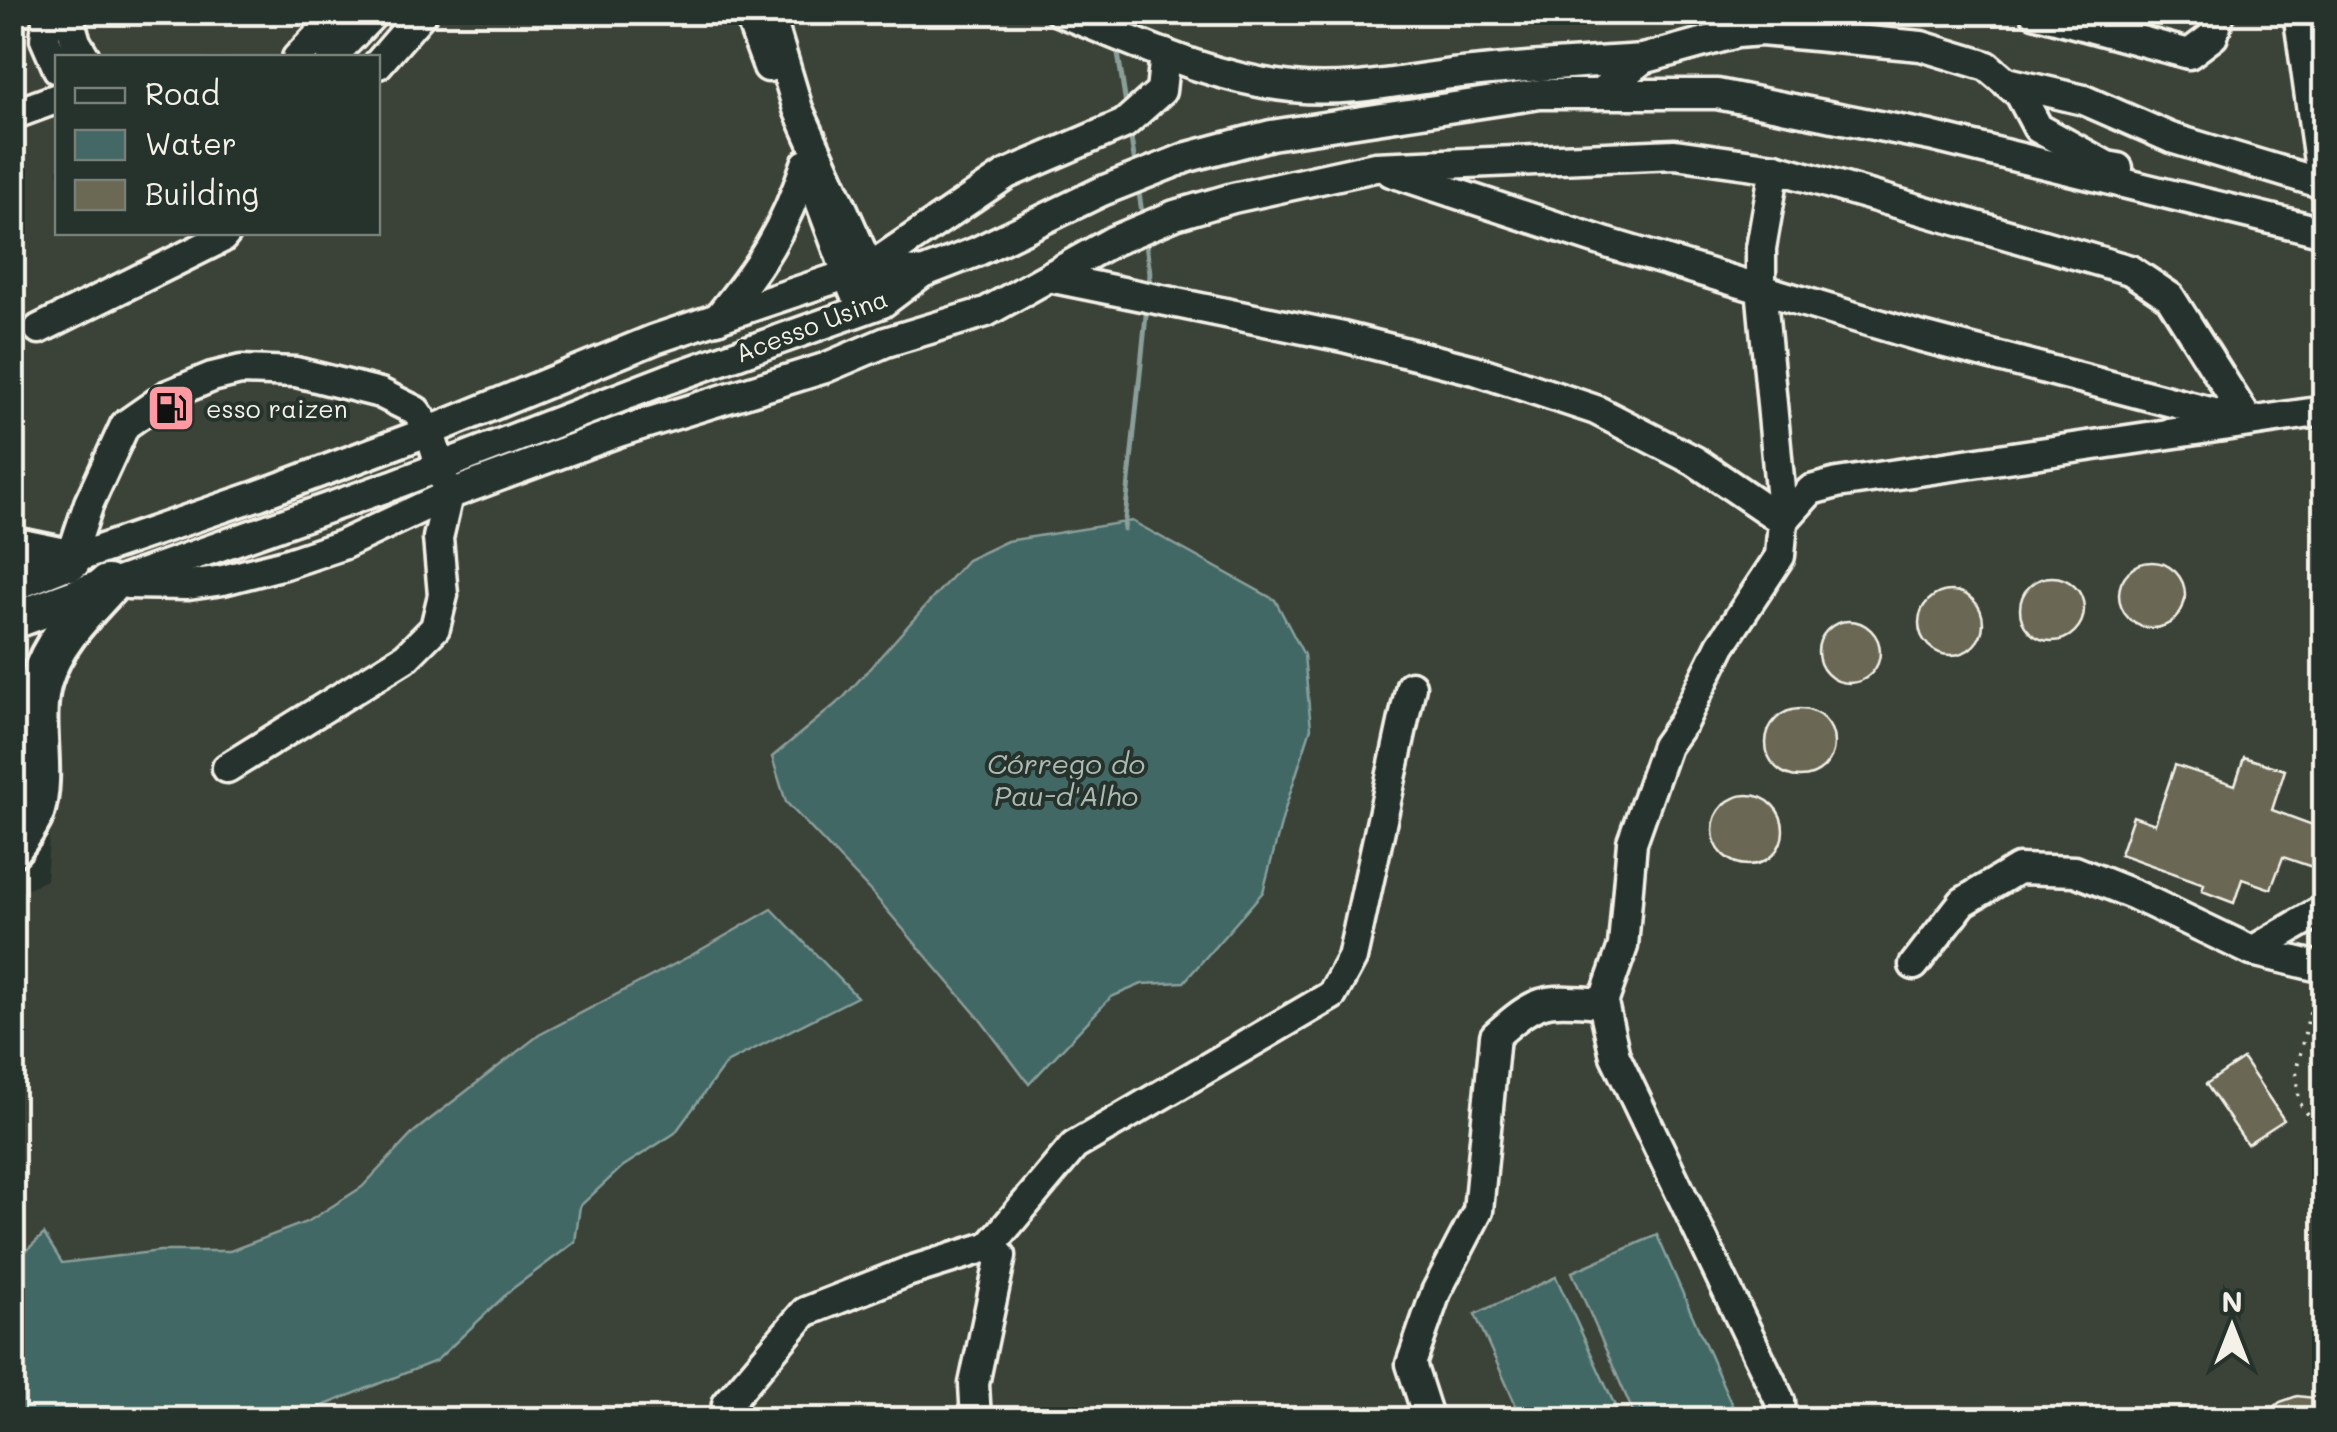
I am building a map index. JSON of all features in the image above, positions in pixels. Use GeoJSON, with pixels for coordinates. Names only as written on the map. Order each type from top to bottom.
{"type":"FeatureCollection","features":[{"type":"Feature","properties":{"kind":"highway"},"geometry":{"type":"LineString","coordinates":[[12,548],[70,560]]}},
{"type":"Feature","properties":{"kind":"highway"},"geometry":{"type":"LineString","coordinates":[[12,846],[32,814],[24,741],[46,666],[68,630],[112,584]]}},
{"type":"Feature","properties":{"kind":"main road","name":"Acesso Usina"},"geometry":{"type":"LineString","coordinates":[[12,583],[70,560]]}},
{"type":"Feature","properties":{"kind":"main road","name":"Acesso Usina"},"geometry":{"type":"LineString","coordinates":[[12,621],[112,584]]}},
{"type":"Feature","properties":{"kind":"street"},"geometry":{"type":"LineString","coordinates":[[48,12],[45,39],[55,63]]}},
{"type":"Feature","properties":{"kind":"street"},"geometry":{"type":"LineString","coordinates":[[67,12],[84,55]]}},
{"type":"Feature","properties":{"kind":"street"},"geometry":{"type":"LineString","coordinates":[[300,55],[342,12]]}},
{"type":"Feature","properties":{"kind":"street"},"geometry":{"type":"LineString","coordinates":[[334,55],[374,12]]}},
{"type":"Feature","properties":{"kind":"street"},"geometry":{"type":"LineString","coordinates":[[380,62],[423,12]]}},
{"type":"Feature","properties":{"kind":"street"},"geometry":{"type":"LineString","coordinates":[[748,12],[877,319]]}},
{"type":"Feature","properties":{"kind":"street"},"geometry":{"type":"LineString","coordinates":[[716,320],[779,235],[813,161],[770,12]]}},
{"type":"Feature","properties":{"kind":"street"},"geometry":{"type":"LineString","coordinates":[[1060,12],[1116,26],[1166,54],[1248,80],[1295,88],[1350,87],[1526,66],[1642,60],[1737,33],[1762,31],[1922,46],[1987,66],[2020,94],[2038,128],[2107,166],[2324,214]]}},
{"type":"Feature","properties":{"kind":"street"},"geometry":{"type":"LineString","coordinates":[[2034,12],[2190,54],[2213,36],[2220,12]]}},
{"type":"Feature","properties":{"kind":"street"},"geometry":{"type":"LineString","coordinates":[[2006,82],[2084,100],[2171,138],[2324,184],[2320,126],[2298,12]]}},
{"type":"Feature","properties":{"kind":"street"},"geometry":{"type":"LineString","coordinates":[[858,270],[1006,174],[1132,118],[1160,91],[1166,54]]}},
{"type":"Feature","properties":{"kind":"street"},"geometry":{"type":"LineString","coordinates":[[1598,94],[1642,60]]}},
{"type":"Feature","properties":{"kind":"street"},"geometry":{"type":"LineString","coordinates":[[1281,133],[1295,88]]}},
{"type":"Feature","properties":{"kind":"street"},"geometry":{"type":"LineString","coordinates":[[922,273],[1188,157],[1281,133],[1540,94],[1718,94],[1930,136],[2324,232]]}},
{"type":"Feature","properties":{"kind":"street"},"geometry":{"type":"LineString","coordinates":[[12,115],[55,99]]}},
{"type":"Feature","properties":{"kind":"street"},"geometry":{"type":"LineString","coordinates":[[2019,158],[2038,128]]}},
{"type":"Feature","properties":{"kind":"street"},"geometry":{"type":"LineString","coordinates":[[112,584],[188,585],[285,564],[342,545],[448,496],[618,432],[825,368],[877,319],[986,312],[1113,242],[1176,214],[1375,167],[1675,154],[1775,168],[2130,270],[2170,296],[2249,422]]}},
{"type":"Feature","properties":{"kind":"street"},"geometry":{"type":"LineString","coordinates":[[1375,167],[1607,243],[1914,335],[2249,422]]}},
{"type":"Feature","properties":{"kind":"street"},"geometry":{"type":"LineString","coordinates":[[1775,168],[1762,248],[1762,287],[1783,522],[1780,556],[1721,645],[1666,746],[1632,842],[1623,946],[1603,1003],[1615,1056],[1780,1401],[1781,1420]]}},
{"type":"Feature","properties":{"kind":"street"},"geometry":{"type":"LineString","coordinates":[[38,329],[224,235]]}},
{"type":"Feature","properties":{"kind":"street","name":"Acesso Usina"},"geometry":{"type":"LineString","coordinates":[[70,560],[259,496],[655,339],[858,270],[922,273]]}},
{"type":"Feature","properties":{"kind":"street","name":"Acesso Usina"},"geometry":{"type":"LineString","coordinates":[[112,584],[606,403],[877,319],[922,273]]}},
{"type":"Feature","properties":{"kind":"street"},"geometry":{"type":"LineString","coordinates":[[1049,278],[1343,337],[1456,366],[1596,410],[1695,461],[1783,522]]}},
{"type":"Feature","properties":{"kind":"street"},"geometry":{"type":"LineString","coordinates":[[592,366],[618,432]]}},
{"type":"Feature","properties":{"kind":"street"},"geometry":{"type":"LineString","coordinates":[[70,560],[89,502],[125,424],[168,395],[241,370],[296,372],[380,393],[416,410],[430,431],[448,496],[438,538],[443,595],[435,628],[406,657],[227,768]]}},
{"type":"Feature","properties":{"kind":"street"},"geometry":{"type":"LineString","coordinates":[[1783,522],[1811,490],[1837,483],[2324,410]]}},
{"type":"Feature","properties":{"kind":"street"},"geometry":{"type":"LineString","coordinates":[[725,1420],[727,1404],[805,1312],[907,1272],[990,1246],[1074,1146],[1332,995],[1352,958],[1410,686]]}},
{"type":"Feature","properties":{"kind":"street"},"geometry":{"type":"LineString","coordinates":[[1914,965],[1963,902],[2018,869],[2075,872],[2135,895],[2252,951],[2323,967]]}},
{"type":"Feature","properties":{"kind":"street"},"geometry":{"type":"LineString","coordinates":[[2252,951],[2324,910]]}},
{"type":"Feature","properties":{"kind":"street"},"geometry":{"type":"LineString","coordinates":[[1429,1420],[1412,1364],[1436,1292],[1478,1211],[1495,1036],[1528,1006],[1550,1001],[1603,1003]]}},
{"type":"Feature","properties":{"kind":"street"},"geometry":{"type":"LineString","coordinates":[[976,1420],[974,1384],[1001,1256],[990,1246]]}},
{"type":"Feature","properties":{"kind":"path"},"geometry":{"type":"LineString","coordinates":[[2323,967],[2296,1070],[2299,1102],[2324,1136]]}},
{"type":"Feature","properties":{"kind":"shaded area"},"geometry":{"type":"Polygon","coordinates":[[[13,13],[2324,13],[2324,1419],[13,1419],[12,896],[46,880],[56,742],[13,662],[13,13]]]}},
{"type":"Feature","properties":{"kind":"water","name":"Córrego do Pau-d'Alho"},"geometry":{"type":"Polygon","coordinates":[[[1132,521],[1275,600],[1304,655],[1311,728],[1263,892],[1184,982],[1142,984],[1111,997],[1029,1084],[979,1018],[874,895],[786,802],[772,757],[843,698],[967,560],[1007,541],[1132,521]]]}},
{"type":"Feature","properties":{"kind":"water"},"geometry":{"type":"Polygon","coordinates":[[[772,909],[857,997],[726,1063],[675,1133],[622,1167],[580,1206],[575,1242],[512,1289],[436,1361],[290,1419],[13,1419],[13,1263],[44,1234],[62,1263],[160,1251],[230,1251],[309,1221],[362,1187],[415,1131],[539,1035],[772,909]]]}},
{"type":"Feature","properties":{"kind":"water"},"geometry":{"type":"Polygon","coordinates":[[[1657,1235],[1738,1419],[1636,1419],[1572,1272],[1657,1235]]]}},
{"type":"Feature","properties":{"kind":"water"},"geometry":{"type":"Polygon","coordinates":[[[1556,1277],[1621,1419],[1522,1419],[1475,1314],[1556,1277]]]}},
{"type":"Feature","properties":{"kind":"building"},"geometry":{"type":"Polygon","coordinates":[[[2152,562],[2175,572],[2185,595],[2175,618],[2152,628],[2129,618],[2119,595],[2129,572],[2152,562]]]}},
{"type":"Feature","properties":{"kind":"building"},"geometry":{"type":"Polygon","coordinates":[[[2052,577],[2074,587],[2084,609],[2074,631],[2052,641],[2030,631],[2020,609],[2030,587],[2052,577]]]}},
{"type":"Feature","properties":{"kind":"building"},"geometry":{"type":"Polygon","coordinates":[[[1951,591],[1974,600],[1983,623],[1974,646],[1951,655],[1928,646],[1919,623],[1928,600],[1951,591]]]}},
{"type":"Feature","properties":{"kind":"building"},"geometry":{"type":"Polygon","coordinates":[[[1849,621],[1871,630],[1880,652],[1871,674],[1849,683],[1827,674],[1818,652],[1827,630],[1849,621]]]}},
{"type":"Feature","properties":{"kind":"building"},"geometry":{"type":"Polygon","coordinates":[[[1800,709],[1824,719],[1834,743],[1824,767],[1800,777],[1776,767],[1766,743],[1776,719],[1800,709]]]}},
{"type":"Feature","properties":{"kind":"building"},"geometry":{"type":"Polygon","coordinates":[[[2244,757],[2285,770],[2272,810],[2324,829],[2324,871],[2283,857],[2271,889],[2242,879],[2234,903],[2202,891],[2204,884],[2120,854],[2133,816],[2155,824],[2175,765],[2235,785],[2244,757]]]}},
{"type":"Feature","properties":{"kind":"building"},"geometry":{"type":"Polygon","coordinates":[[[1748,795],[1773,805],[1783,830],[1773,855],[1748,865],[1723,855],[1713,830],[1723,805],[1748,795]]]}},
{"type":"Feature","properties":{"kind":"building"},"geometry":{"type":"Polygon","coordinates":[[[2243,1059],[2284,1120],[2247,1144],[2206,1084],[2243,1059]]]}},
{"type":"Feature","properties":{"kind":"building"},"geometry":{"type":"Polygon","coordinates":[[[2297,1396],[2324,1399],[2324,1420],[2258,1420],[2280,1402],[2297,1396]]]}},
{"type":"Feature","properties":{"kind":"waterway"},"geometry":{"type":"LineString","coordinates":[[1117,47],[1127,111]]}},
{"type":"Feature","properties":{"kind":"waterway"},"geometry":{"type":"LineString","coordinates":[[1130,132],[1136,170]]}},
{"type":"Feature","properties":{"kind":"waterway"},"geometry":{"type":"LineString","coordinates":[[1138,186],[1142,213]]}},
{"type":"Feature","properties":{"kind":"waterway"},"geometry":{"type":"LineString","coordinates":[[1146,244],[1149,290]]}},
{"type":"Feature","properties":{"kind":"waterway"},"geometry":{"type":"LineString","coordinates":[[1124,529],[1147,306]]}},
{"type":"Feature","properties":{"kind":"place","name":"esso raizen"},"geometry":{"type":"Point","coordinates":[171,408]}}]}
